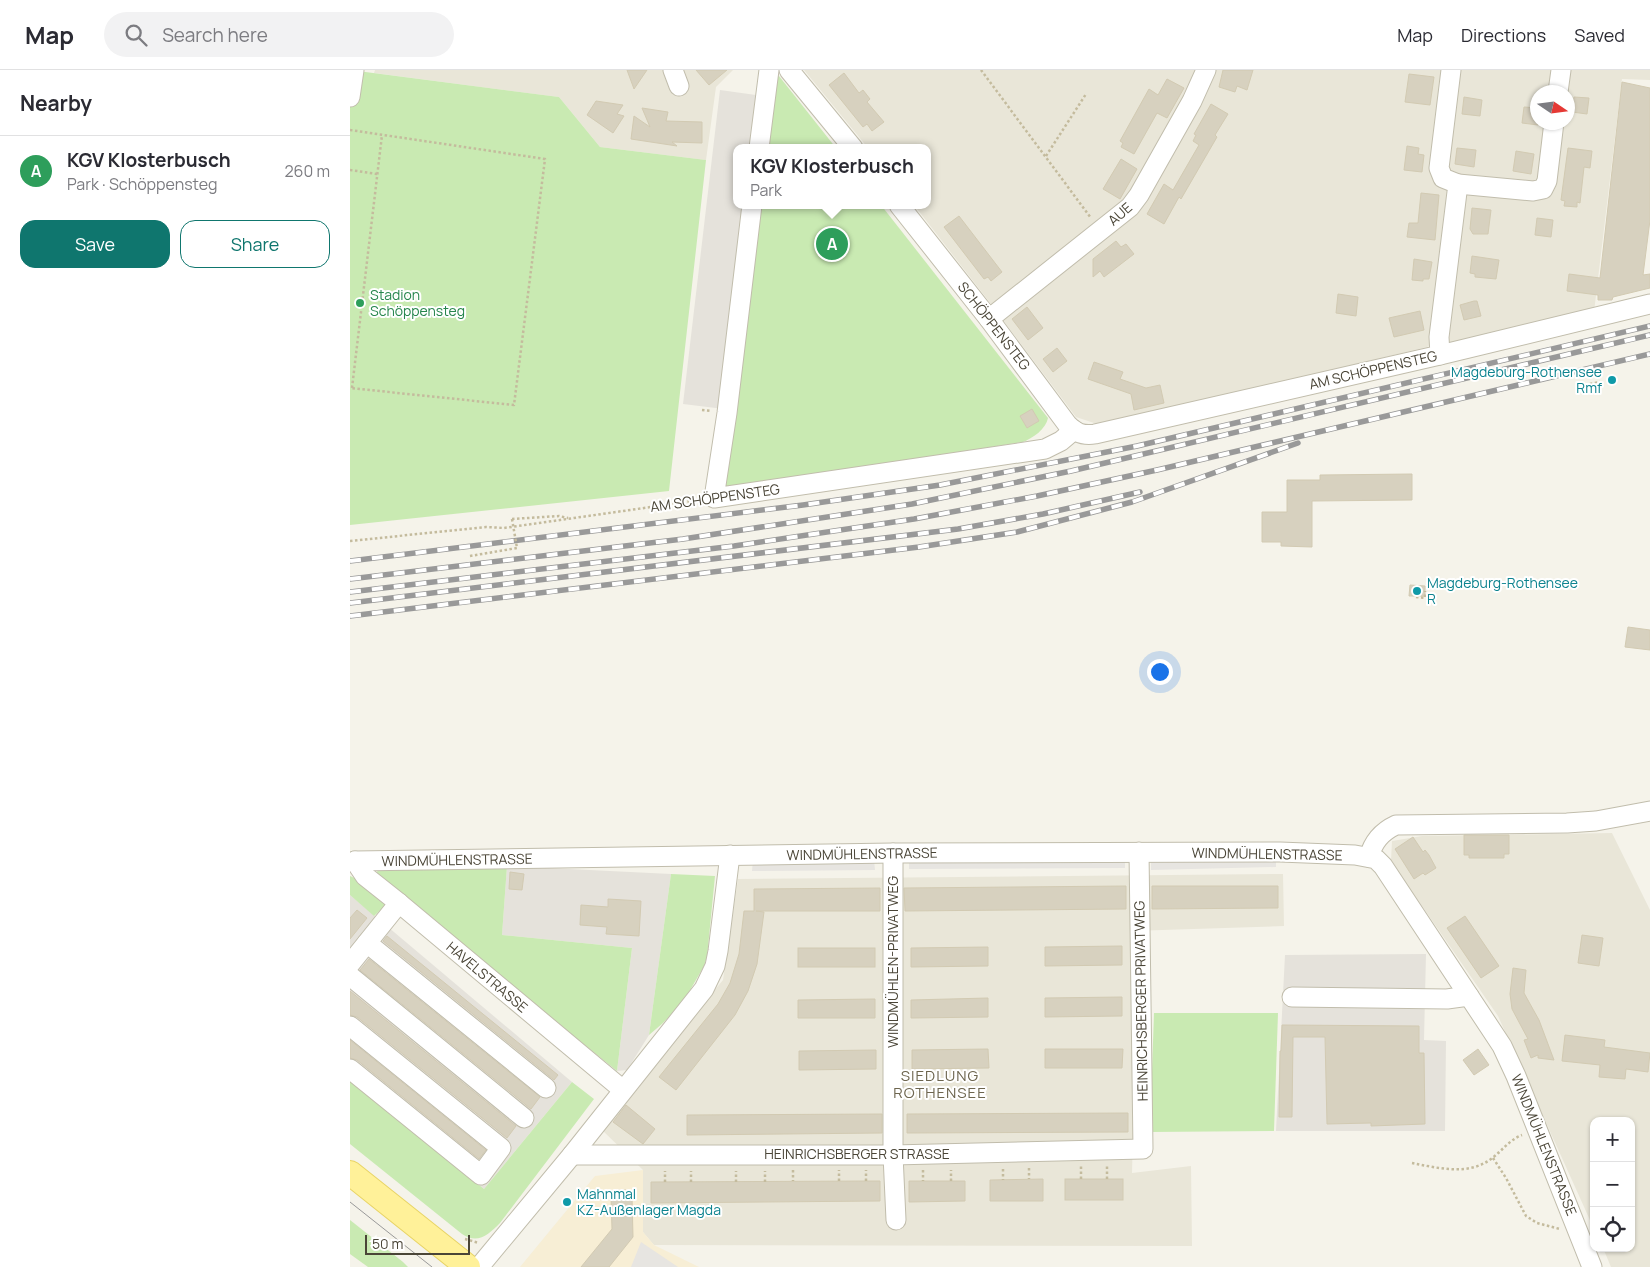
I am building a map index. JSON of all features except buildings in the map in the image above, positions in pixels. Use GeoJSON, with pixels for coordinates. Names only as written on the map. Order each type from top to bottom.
{"type":"FeatureCollection","features":[{"type":"Feature","properties":{"kind":"main road"},"geometry":{"type":"LineString","coordinates":[[350,1173],[468,1267]]}},
{"type":"Feature","properties":{"kind":"street"},"geometry":{"type":"LineString","coordinates":[[350,97],[354,70]]}},
{"type":"Feature","properties":{"kind":"street"},"geometry":{"type":"LineString","coordinates":[[759,144],[768,70]]}},
{"type":"Feature","properties":{"kind":"street"},"geometry":{"type":"LineString","coordinates":[[790,70],[850,144]]}},
{"type":"Feature","properties":{"kind":"street","name":"AUE"},"geometry":{"type":"LineString","coordinates":[[989,319],[1124,212],[1138,195],[1192,101],[1206,70]]}},
{"type":"Feature","properties":{"kind":"street"},"geometry":{"type":"LineString","coordinates":[[1451,70],[1438,168],[1443,178],[1458,184],[1528,191],[1543,189],[1547,181],[1553,130]]}},
{"type":"Feature","properties":{"kind":"street"},"geometry":{"type":"LineString","coordinates":[[1559,85],[1561,70]]}},
{"type":"Feature","properties":{"kind":"street"},"geometry":{"type":"LineString","coordinates":[[1440,355],[1440,337],[1458,184]]}},
{"type":"Feature","properties":{"kind":"street"},"geometry":{"type":"LineString","coordinates":[[714,498],[727,413],[752,209]]}},
{"type":"Feature","properties":{"kind":"street","name":"SCHÖPPENSTEG"},"geometry":{"type":"LineString","coordinates":[[902,209],[1074,430]]}},
{"type":"Feature","properties":{"kind":"street","name":"AM SCHÖPPENSTEG"},"geometry":{"type":"LineString","coordinates":[[714,498],[1045,448],[1061,441],[1074,430],[1081,434],[1095,434],[1440,355],[1650,304]]}},
{"type":"Feature","properties":{"kind":"street"},"geometry":{"type":"LineString","coordinates":[[1369,857],[1372,847],[1381,834],[1396,825],[1567,823],[1596,821],[1650,811]]}},
{"type":"Feature","properties":{"kind":"street","name":"WINDMÜHLENSTRASSE"},"geometry":{"type":"LineString","coordinates":[[355,861],[893,853],[1139,852],[1280,852],[1355,855],[1376,859],[1383,866],[1502,1046],[1592,1267]]}},
{"type":"Feature","properties":{"kind":"street","name":"HEINRICHSBERGER PRIVATWEG"},"geometry":{"type":"LineString","coordinates":[[1139,852],[1143,1149]]}},
{"type":"Feature","properties":{"kind":"street","name":"WINDMÜHLEN-PRIVATWEG"},"geometry":{"type":"LineString","coordinates":[[893,853],[893,1154],[896,1220]]}},
{"type":"Feature","properties":{"kind":"street"},"geometry":{"type":"LineString","coordinates":[[479,1267],[572,1155],[704,989],[712,974],[718,951],[730,855]]}},
{"type":"Feature","properties":{"kind":"street","name":"HAVELSTRASSE"},"geometry":{"type":"LineString","coordinates":[[355,861],[364,876],[623,1090]]}},
{"type":"Feature","properties":{"kind":"street"},"geometry":{"type":"LineString","coordinates":[[350,964],[399,903]]}},
{"type":"Feature","properties":{"kind":"street"},"geometry":{"type":"LineString","coordinates":[[367,943],[546,1088]]}},
{"type":"Feature","properties":{"kind":"street"},"geometry":{"type":"LineString","coordinates":[[350,976],[524,1118]]}},
{"type":"Feature","properties":{"kind":"street"},"geometry":{"type":"LineString","coordinates":[[1292,997],[1447,999],[1469,996]]}},
{"type":"Feature","properties":{"kind":"street"},"geometry":{"type":"LineString","coordinates":[[350,1026],[501,1148],[481,1175],[350,1070]]}},
{"type":"Feature","properties":{"kind":"street","name":"HEINRICHSBERGER STRASSE"},"geometry":{"type":"LineString","coordinates":[[572,1155],[893,1154],[1143,1149]]}},
{"type":"Feature","properties":{"kind":"path"},"geometry":{"type":"LineString","coordinates":[[982,70],[1100,231]]}},
{"type":"Feature","properties":{"kind":"path"},"geometry":{"type":"LineString","coordinates":[[1046,156],[1086,94]]}},
{"type":"Feature","properties":{"kind":"path"},"geometry":{"type":"LineString","coordinates":[[350,130],[545,159],[514,405],[351,388],[382,135]]}},
{"type":"Feature","properties":{"kind":"path"},"geometry":{"type":"LineString","coordinates":[[350,170],[377,174]]}},
{"type":"Feature","properties":{"kind":"path"},"geometry":{"type":"LineString","coordinates":[[1585,386],[1600,382]]}},
{"type":"Feature","properties":{"kind":"path","name":"AM SCHÖPPENSTEG"},"geometry":{"type":"LineString","coordinates":[[350,541],[486,527],[504,528],[714,498]]}},
{"type":"Feature","properties":{"kind":"path"},"geometry":{"type":"LineString","coordinates":[[470,556],[517,548],[512,519],[559,516],[572,518]]}},
{"type":"Feature","properties":{"kind":"path"},"geometry":{"type":"LineString","coordinates":[[1416,597],[1425,598],[1426,591]]}},
{"type":"Feature","properties":{"kind":"path"},"geometry":{"type":"LineString","coordinates":[[1412,1163],[1439,1168],[1462,1169],[1480,1166],[1515,1138],[1537,1129]]}},
{"type":"Feature","properties":{"kind":"path"},"geometry":{"type":"LineString","coordinates":[[1492,1158],[1526,1216],[1537,1223],[1579,1234]]}},
{"type":"Feature","properties":{"kind":"path"},"geometry":{"type":"LineString","coordinates":[[1081,1163],[1081,1179]]}},
{"type":"Feature","properties":{"kind":"path"},"geometry":{"type":"LineString","coordinates":[[1107,1163],[1107,1179]]}},
{"type":"Feature","properties":{"kind":"path"},"geometry":{"type":"LineString","coordinates":[[1003,1164],[1003,1180]]}},
{"type":"Feature","properties":{"kind":"path"},"geometry":{"type":"LineString","coordinates":[[1029,1164],[1029,1180]]}},
{"type":"Feature","properties":{"kind":"path"},"geometry":{"type":"LineString","coordinates":[[866,1165],[866,1181]]}},
{"type":"Feature","properties":{"kind":"path"},"geometry":{"type":"LineString","coordinates":[[923,1165],[923,1181]]}},
{"type":"Feature","properties":{"kind":"path"},"geometry":{"type":"LineString","coordinates":[[951,1165],[951,1181]]}},
{"type":"Feature","properties":{"kind":"path"},"geometry":{"type":"LineString","coordinates":[[691,1166],[691,1182]]}},
{"type":"Feature","properties":{"kind":"path"},"geometry":{"type":"LineString","coordinates":[[736,1166],[736,1182]]}},
{"type":"Feature","properties":{"kind":"path"},"geometry":{"type":"LineString","coordinates":[[765,1182],[766,1166]]}},
{"type":"Feature","properties":{"kind":"path"},"geometry":{"type":"LineString","coordinates":[[793,1166],[793,1181]]}},
{"type":"Feature","properties":{"kind":"path"},"geometry":{"type":"LineString","coordinates":[[838,1181],[839,1166]]}},
{"type":"Feature","properties":{"kind":"path"},"geometry":{"type":"LineString","coordinates":[[665,1167],[665,1182]]}},
{"type":"Feature","properties":{"kind":"path"},"geometry":{"type":"LineString","coordinates":[[458,1237],[476,1243],[486,1242]]}},
{"type":"Feature","properties":{"kind":"shaded area"},"geometry":{"type":"Polygon","coordinates":[[[375,70],[733,70],[716,87],[706,160],[600,147],[559,97],[374,73],[375,70]]]}},
{"type":"Feature","properties":{"kind":"shaded area"},"geometry":{"type":"Polygon","coordinates":[[[804,70],[1650,70],[1650,80],[1622,79],[1594,312],[1459,345],[1449,342],[1445,335],[1427,347],[1106,424],[1097,424],[1076,417],[917,209],[931,209],[931,144],[865,144],[804,70]]]}},
{"type":"Feature","properties":{"kind":"shaded area"},"geometry":{"type":"Polygon","coordinates":[[[720,90],[763,96],[757,144],[733,144],[733,209],[749,209],[724,409],[683,404],[720,90]]]}},
{"type":"Feature","properties":{"kind":"shaded area"},"geometry":{"type":"Polygon","coordinates":[[[1612,833],[1650,910],[1650,1267],[1611,1267],[1605,1252],[1635,1252],[1635,1117],[1590,1117],[1590,1220],[1498,1016],[1391,861],[1392,841],[1422,836],[1612,833]]]}},
{"type":"Feature","properties":{"kind":"shaded area"},"geometry":{"type":"Polygon","coordinates":[[[1276,858],[1276,867],[1151,870],[1151,859],[1276,858]]]}},
{"type":"Feature","properties":{"kind":"shaded area"},"geometry":{"type":"Polygon","coordinates":[[[1125,859],[1125,868],[909,869],[909,861],[1125,859]]]}},
{"type":"Feature","properties":{"kind":"shaded area"},"geometry":{"type":"Polygon","coordinates":[[[753,860],[874,860],[875,870],[752,871],[753,860]]]}},
{"type":"Feature","properties":{"kind":"shaded area"},"geometry":{"type":"Polygon","coordinates":[[[507,866],[671,874],[649,1035],[627,1070],[617,1071],[632,948],[502,935],[507,866]]]}},
{"type":"Feature","properties":{"kind":"shaded area"},"geometry":{"type":"Polygon","coordinates":[[[1283,874],[1284,926],[1131,931],[1132,1173],[1191,1166],[1192,1246],[654,1245],[643,1232],[643,1170],[600,1128],[723,980],[738,879],[1283,874]]]}},
{"type":"Feature","properties":{"kind":"shaded area"},"geometry":{"type":"Polygon","coordinates":[[[350,895],[572,1082],[484,1189],[350,1079],[350,895]]]}},
{"type":"Feature","properties":{"kind":"shaded area"},"geometry":{"type":"Polygon","coordinates":[[[1426,954],[1424,1040],[1446,1041],[1445,1131],[1276,1131],[1285,955],[1426,954]]]}},
{"type":"Feature","properties":{"kind":"shaded area"},"geometry":{"type":"Polygon","coordinates":[[[643,1170],[643,1232],[654,1245],[699,1267],[520,1267],[595,1176],[643,1170]]]}},
{"type":"Feature","properties":{"kind":"shaded area"},"geometry":{"type":"Polygon","coordinates":[[[641,1242],[678,1267],[631,1267],[641,1242]]]}},
{"type":"Feature","properties":{"kind":"green space"},"geometry":{"type":"Polygon","coordinates":[[[350,70],[559,97],[600,147],[706,160],[669,491],[350,525],[350,70]]]}},
{"type":"Feature","properties":{"kind":"green space"},"geometry":{"type":"Polygon","coordinates":[[[775,71],[833,144],[766,144],[775,71]]]}},
{"type":"Feature","properties":{"kind":"green space"},"geometry":{"type":"Polygon","coordinates":[[[757,209],[884,209],[1048,418],[1045,426],[1035,436],[1023,442],[721,490],[757,209]]]}},
{"type":"Feature","properties":{"kind":"green space"},"geometry":{"type":"Polygon","coordinates":[[[381,864],[507,866],[502,935],[632,948],[617,1071],[375,876],[381,864]]]}},
{"type":"Feature","properties":{"kind":"green space"},"geometry":{"type":"Polygon","coordinates":[[[671,874],[715,876],[707,957],[689,992],[677,1008],[649,1035],[671,874]]]}},
{"type":"Feature","properties":{"kind":"green space"},"geometry":{"type":"Polygon","coordinates":[[[350,876],[361,881],[387,904],[374,916],[350,895],[350,876]]]}},
{"type":"Feature","properties":{"kind":"green space"},"geometry":{"type":"Polygon","coordinates":[[[1154,1013],[1278,1013],[1274,1131],[1150,1132],[1154,1013]]]}},
{"type":"Feature","properties":{"kind":"green space"},"geometry":{"type":"Polygon","coordinates":[[[350,1079],[484,1189],[572,1082],[594,1099],[500,1223],[483,1237],[473,1238],[462,1234],[350,1144],[350,1079]]]}},
{"type":"Feature","properties":{"kind":"green space"},"geometry":{"type":"Polygon","coordinates":[[[350,1220],[408,1267],[368,1267],[350,1254],[350,1220]]]}},
{"type":"Feature","properties":{"kind":"tram line"},"geometry":{"type":"LineString","coordinates":[[350,1202],[432,1267]]}},
{"type":"Feature","properties":{"kind":"railway"},"geometry":{"type":"LineString","coordinates":[[350,561],[803,505],[940,485],[1137,446],[1650,326]]}},
{"type":"Feature","properties":{"kind":"railway"},"geometry":{"type":"LineString","coordinates":[[350,579],[683,539],[912,504],[1071,471],[1650,335]]}},
{"type":"Feature","properties":{"kind":"railway"},"geometry":{"type":"LineString","coordinates":[[350,592],[734,546],[914,519],[1037,496],[1157,470],[1650,354]]}},
{"type":"Feature","properties":{"kind":"railway"},"geometry":{"type":"LineString","coordinates":[[350,616],[919,547],[1017,532],[1132,502],[1298,443]]}},
{"type":"Feature","properties":{"kind":"railway"},"geometry":{"type":"LineString","coordinates":[[350,603],[958,529],[1043,514],[1140,492]]}},
{"type":"Feature","properties":{"kind":"place","name":"KGV Klosterbusch"},"geometry":{"type":"Point","coordinates":[832,244]}},
{"type":"Feature","properties":{"kind":"place","name":"Stadion Schöppensteg"},"geometry":{"type":"Point","coordinates":[360,303]}},
{"type":"Feature","properties":{"kind":"place","name":"Magdeburg-Rothensee Rmf"},"geometry":{"type":"Point","coordinates":[1612,380]}},
{"type":"Feature","properties":{"kind":"place","name":"Magdeburg-Rothensee R"},"geometry":{"type":"Point","coordinates":[1417,591]}},
{"type":"Feature","properties":{"kind":"place","name":"Mahnmal KZ-Außenlager Magda"},"geometry":{"type":"Point","coordinates":[567,1202]}},
{"type":"Feature","properties":{"kind":"district","name":"SIEDLUNG ROTHENSEE"},"geometry":{"type":"Point","coordinates":[940,1084]}}]}
